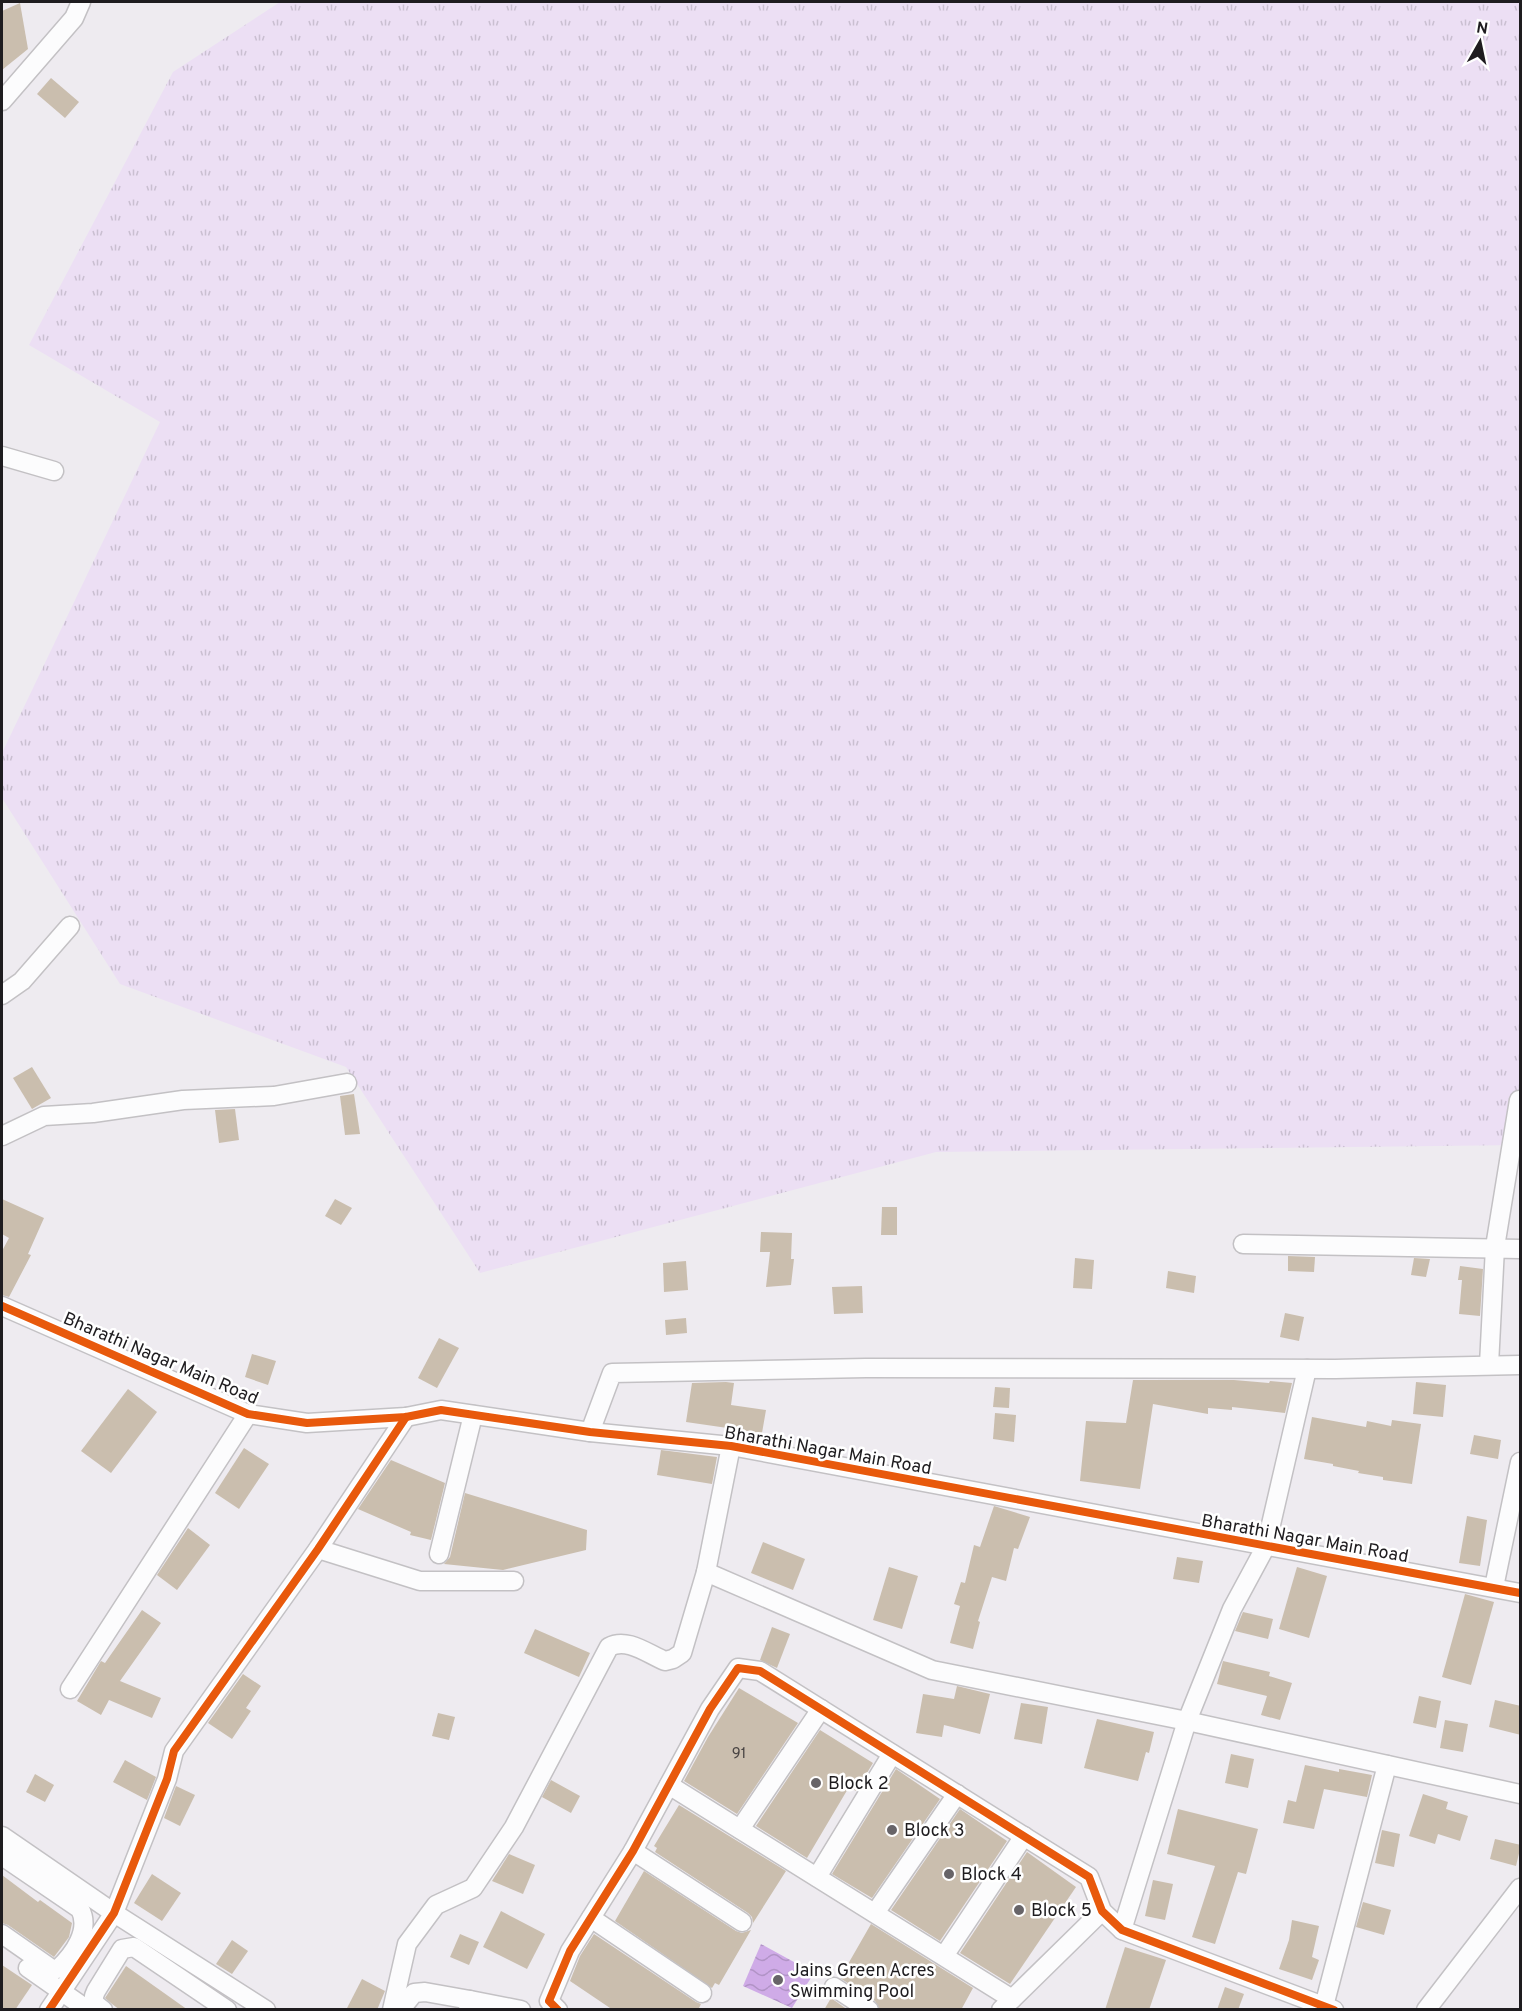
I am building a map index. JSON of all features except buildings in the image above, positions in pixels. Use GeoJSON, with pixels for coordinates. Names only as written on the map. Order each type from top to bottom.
{"type":"FeatureCollection","features":[{"type":"Feature","properties":{"kind":"street"},"geometry":{"type":"LineString","coordinates":[[2,101],[74,18],[81,2]]}},
{"type":"Feature","properties":{"kind":"street"},"geometry":{"type":"LineString","coordinates":[[2,456],[54,471]]}},
{"type":"Feature","properties":{"kind":"street"},"geometry":{"type":"LineString","coordinates":[[2,995],[22,981],[70,926]]}},
{"type":"Feature","properties":{"kind":"street"},"geometry":{"type":"LineString","coordinates":[[2,1136],[44,1116],[93,1113],[183,1100],[274,1096],[347,1083]]}},
{"type":"Feature","properties":{"kind":"street"},"geometry":{"type":"LineString","coordinates":[[1489,1365],[1495,1247],[1519,1100]]}},
{"type":"Feature","properties":{"kind":"street"},"geometry":{"type":"LineString","coordinates":[[1243,1244],[1521,1249]]}},
{"type":"Feature","properties":{"kind":"street","name":"Bharathi Nagar Main Road"},"geometry":{"type":"LineString","coordinates":[[2,1306],[248,1414],[308,1422],[406,1417],[441,1410],[590,1432],[731,1446],[1521,1593]]}},
{"type":"Feature","properties":{"kind":"street"},"geometry":{"type":"LineString","coordinates":[[590,1432],[612,1373],[866,1368],[1307,1369],[1521,1365]]}},
{"type":"Feature","properties":{"kind":"street"},"geometry":{"type":"LineString","coordinates":[[1122,1930],[1187,1721],[1232,1609],[1266,1546],[1307,1369]]}},
{"type":"Feature","properties":{"kind":"street"},"geometry":{"type":"LineString","coordinates":[[70,1689],[248,1414]]}},
{"type":"Feature","properties":{"kind":"street"},"geometry":{"type":"LineString","coordinates":[[438,1554],[473,1415]]}},
{"type":"Feature","properties":{"kind":"street"},"geometry":{"type":"LineString","coordinates":[[2,1934],[52,1969],[58,1969],[78,1956],[114,1913],[166,1779],[174,1751],[318,1549],[406,1417]]}},
{"type":"Feature","properties":{"kind":"street"},"geometry":{"type":"LineString","coordinates":[[392,2010],[407,1944],[436,1905],[473,1888],[514,1827],[609,1647],[616,1643],[624,1643],[665,1661],[674,1659],[682,1653],[706,1572],[731,1446]]}},
{"type":"Feature","properties":{"kind":"street"},"geometry":{"type":"LineString","coordinates":[[1494,1587],[1521,1462]]}},
{"type":"Feature","properties":{"kind":"street"},"geometry":{"type":"LineString","coordinates":[[318,1549],[420,1581],[514,1581]]}},
{"type":"Feature","properties":{"kind":"street"},"geometry":{"type":"LineString","coordinates":[[706,1572],[932,1670],[1187,1721],[1521,1794]]}},
{"type":"Feature","properties":{"kind":"street"},"geometry":{"type":"LineString","coordinates":[[558,2010],[549,2001],[570,1951],[633,1851],[710,1709],[738,1668],[760,1671],[1089,1877],[1102,1911],[1122,1930],[1329,2008],[1387,1765]]}},
{"type":"Feature","properties":{"kind":"street"},"geometry":{"type":"LineString","coordinates":[[741,1829],[821,1709]]}},
{"type":"Feature","properties":{"kind":"street"},"geometry":{"type":"LineString","coordinates":[[816,1877],[892,1754]]}},
{"type":"Feature","properties":{"kind":"street"},"geometry":{"type":"LineString","coordinates":[[669,1785],[944,1956],[1006,2004],[1102,1911]]}},
{"type":"Feature","properties":{"kind":"street"},"geometry":{"type":"LineString","coordinates":[[875,1913],[957,1794]]}},
{"type":"Feature","properties":{"kind":"street"},"geometry":{"type":"LineString","coordinates":[[2,1836],[114,1913],[266,2010]]}},
{"type":"Feature","properties":{"kind":"street"},"geometry":{"type":"LineString","coordinates":[[944,1956],[1024,1836]]}},
{"type":"Feature","properties":{"kind":"street"},"geometry":{"type":"LineString","coordinates":[[633,1851],[742,1923]]}},
{"type":"Feature","properties":{"kind":"street"},"geometry":{"type":"LineString","coordinates":[[2,1856],[80,1909],[84,1916],[78,1956],[49,2010]]}},
{"type":"Feature","properties":{"kind":"street"},"geometry":{"type":"LineString","coordinates":[[1426,2010],[1521,1888]]}},
{"type":"Feature","properties":{"kind":"street"},"geometry":{"type":"LineString","coordinates":[[591,1918],[702,1993]]}},
{"type":"Feature","properties":{"kind":"street"},"geometry":{"type":"LineString","coordinates":[[104,2010],[94,2003],[94,1996],[123,1949],[134,1947],[227,2010]]}},
{"type":"Feature","properties":{"kind":"street"},"geometry":{"type":"LineString","coordinates":[[2,1949],[88,2010]]}},
{"type":"Feature","properties":{"kind":"street"},"geometry":{"type":"LineString","coordinates":[[78,1956],[105,1976]]}},
{"type":"Feature","properties":{"kind":"street"},"geometry":{"type":"LineString","coordinates":[[834,1987],[869,2010]]}},
{"type":"Feature","properties":{"kind":"street"},"geometry":{"type":"LineString","coordinates":[[404,2010],[405,2004],[414,1993],[425,1992],[469,2005],[521,2010]]}},
{"type":"Feature","properties":{"kind":"green space"},"geometry":{"type":"Polygon","coordinates":[[[280,2],[1520,2],[1520,1145],[936,1152],[480,1273],[346,1067],[120,984],[2,798],[2,753],[160,422],[29,345],[173,72],[280,2]]]}},
{"type":"Feature","properties":{"kind":"water","name":"Jains Green Acres Swimming Pool"},"geometry":{"type":"Polygon","coordinates":[[[761,1944],[814,1973],[792,2008],[743,1986],[761,1944]]]}},
{"type":"Feature","properties":{"kind":"cycle path"},"geometry":{"type":"LineString","coordinates":[[2,1306],[248,1414],[307,1423],[406,1417],[441,1410],[590,1432],[731,1446],[1520,1593]]}},
{"type":"Feature","properties":{"kind":"cycle path"},"geometry":{"type":"LineString","coordinates":[[49,2010],[114,1913],[167,1779],[174,1751],[318,1549],[406,1417]]}},
{"type":"Feature","properties":{"kind":"cycle path"},"geometry":{"type":"LineString","coordinates":[[558,2010],[549,2001],[570,1951],[633,1851],[710,1709],[738,1668],[760,1671],[1089,1877],[1102,1911],[1122,1930],[1334,2010]]}},
{"type":"Feature","properties":{"kind":"place","name":"Block 2"},"geometry":{"type":"Point","coordinates":[816,1783]}},
{"type":"Feature","properties":{"kind":"place","name":"Block 3"},"geometry":{"type":"Point","coordinates":[892,1830]}},
{"type":"Feature","properties":{"kind":"place","name":"Block 4"},"geometry":{"type":"Point","coordinates":[949,1874]}},
{"type":"Feature","properties":{"kind":"place","name":"Block 5"},"geometry":{"type":"Point","coordinates":[1019,1910]}},
{"type":"Feature","properties":{"kind":"place","name":"Jains Green Acres Swimming Pool"},"geometry":{"type":"Point","coordinates":[778,1980]}}]}
